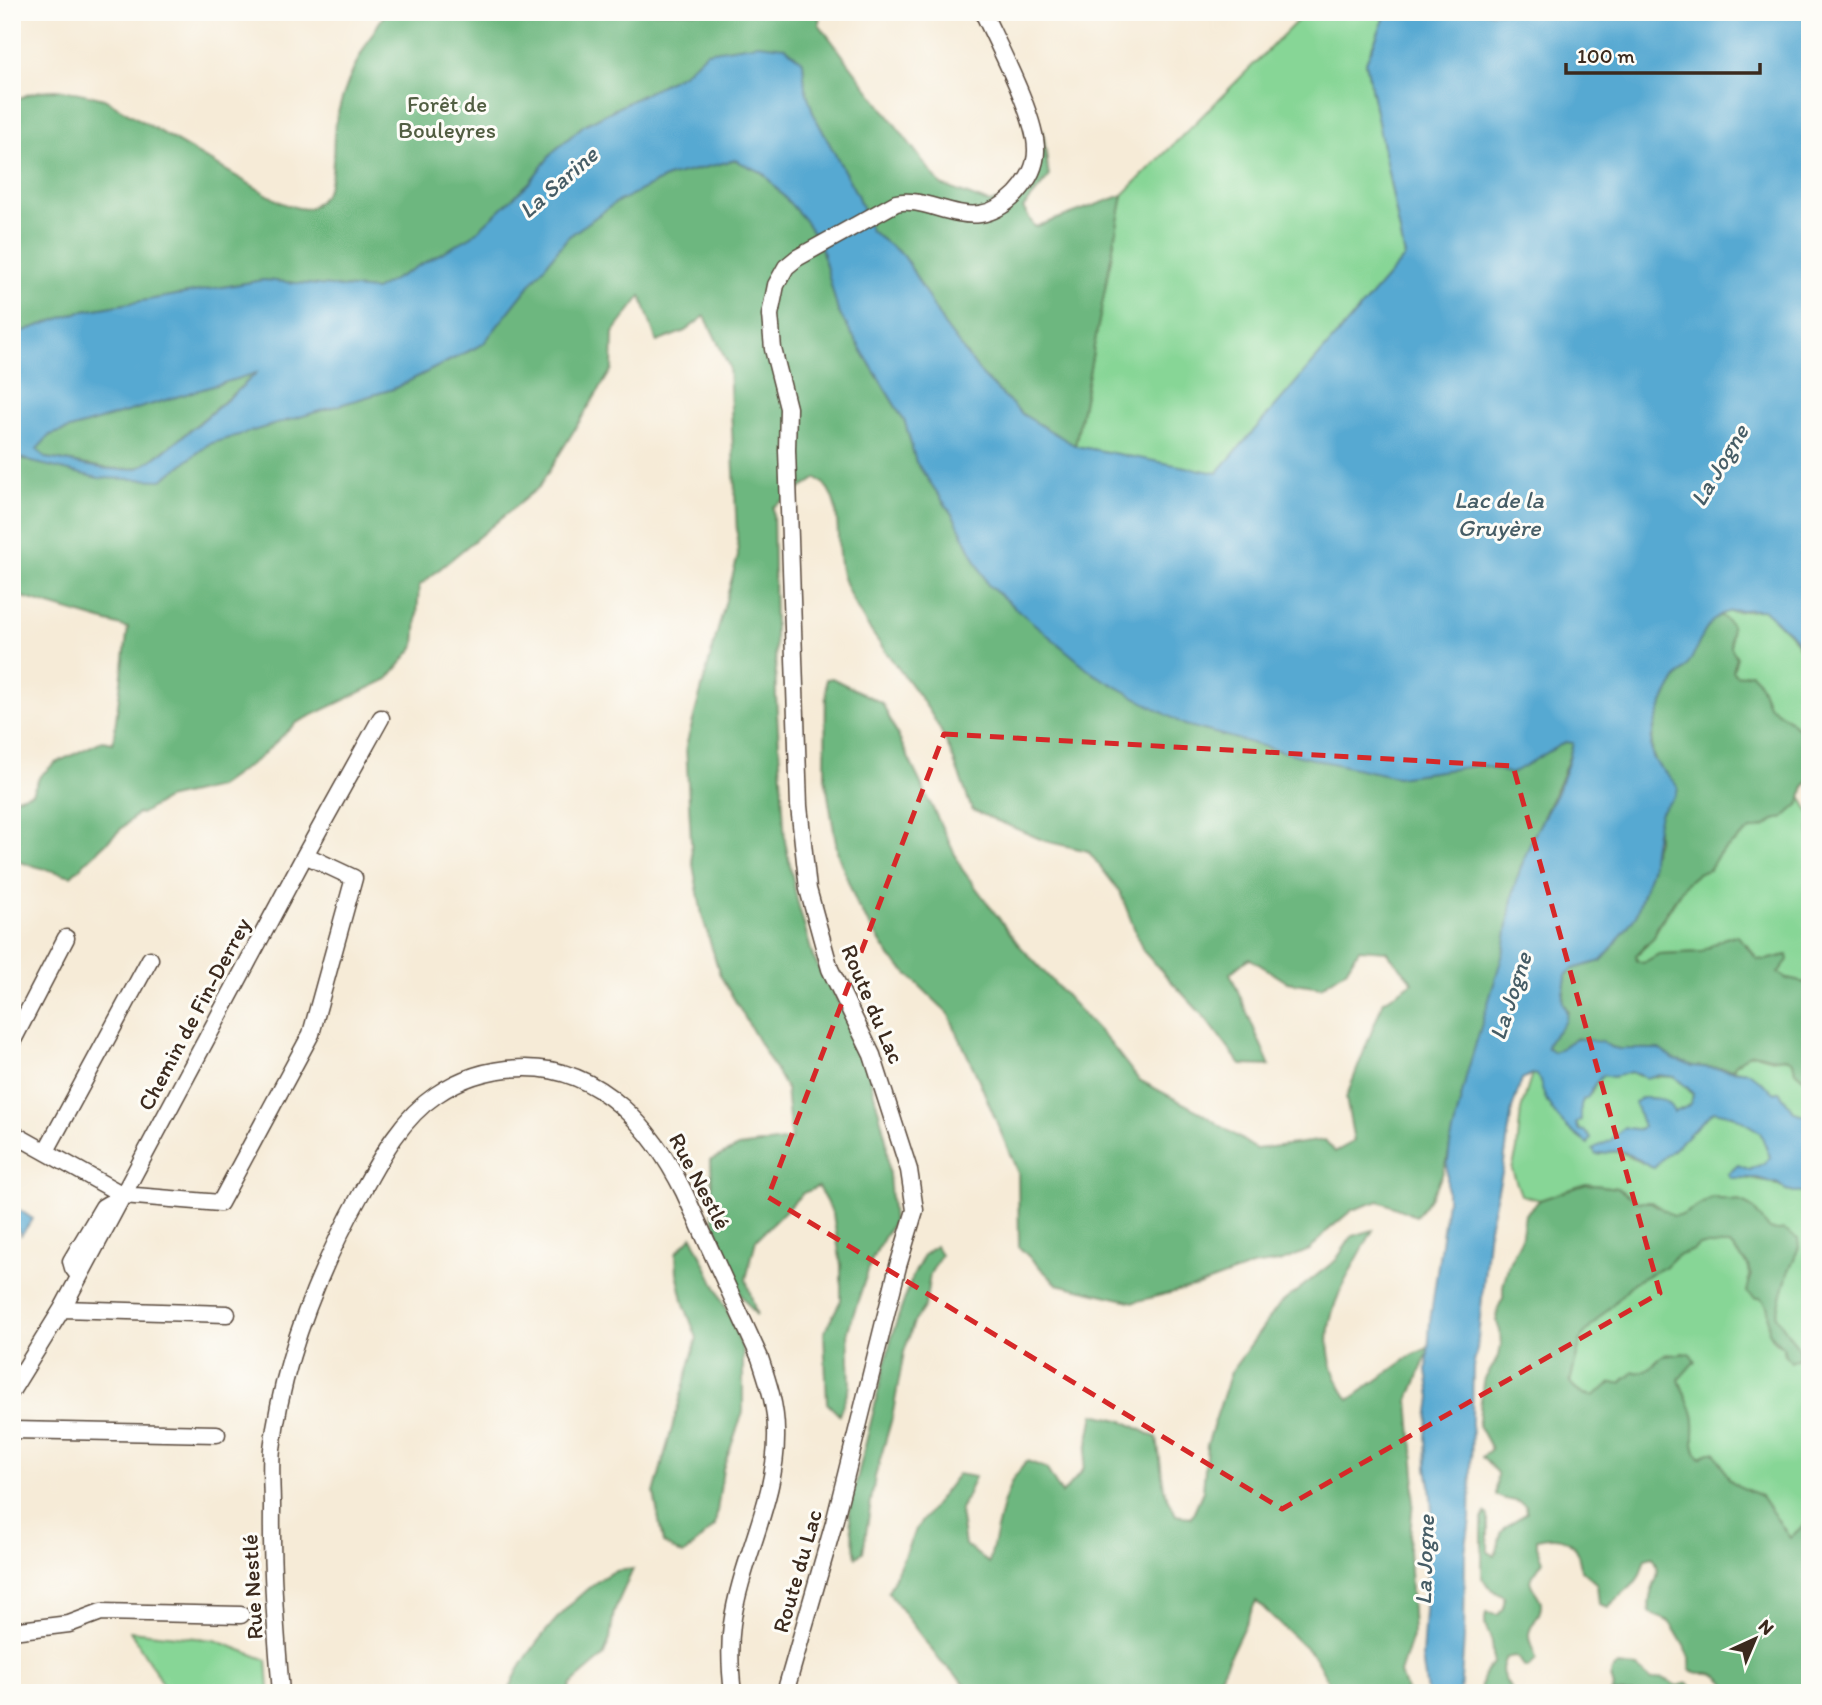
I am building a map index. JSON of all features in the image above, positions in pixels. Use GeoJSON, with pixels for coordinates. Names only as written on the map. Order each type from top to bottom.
{"type":"FeatureCollection","features":[{"type":"Feature","properties":{"kind":"street","name":"Route du Lac"},"geometry":{"type":"LineString","coordinates":[[785,1693],[834,1523],[898,1266],[915,1210],[909,1170],[872,1055],[830,970],[808,889],[799,806],[787,450],[788,408],[773,349],[770,315],[776,285],[786,267],[797,258],[891,206],[909,201],[954,213],[969,215],[988,212],[1014,196],[1031,174],[1037,151],[1031,122],[983,12]]}},
{"type":"Feature","properties":{"kind":"street","name":"Chemin de Fin-Derrey"},"geometry":{"type":"LineString","coordinates":[[12,1390],[62,1309],[381,718]]}},
{"type":"Feature","properties":{"kind":"street"},"geometry":{"type":"LineString","coordinates":[[12,1133],[46,1151],[120,1200],[220,1203],[311,1034],[354,877],[305,855]]}},
{"type":"Feature","properties":{"kind":"street"},"geometry":{"type":"LineString","coordinates":[[12,1042],[66,938]]}},
{"type":"Feature","properties":{"kind":"street"},"geometry":{"type":"LineString","coordinates":[[46,1151],[150,959]]}},
{"type":"Feature","properties":{"kind":"street","name":"Rue Nestlé"},"geometry":{"type":"LineString","coordinates":[[281,1693],[271,1566],[272,1451],[284,1384],[302,1320],[342,1228],[383,1154],[407,1121],[436,1095],[463,1079],[491,1070],[513,1068],[536,1068],[584,1081],[621,1105],[646,1130],[673,1171],[760,1358],[773,1405],[776,1450],[767,1496],[736,1600],[729,1657],[733,1693]]}},
{"type":"Feature","properties":{"kind":"street"},"geometry":{"type":"LineString","coordinates":[[62,1309],[227,1314]]}},
{"type":"Feature","properties":{"kind":"street"},"geometry":{"type":"LineString","coordinates":[[12,1430],[217,1434]]}},
{"type":"Feature","properties":{"kind":"street"},"geometry":{"type":"LineString","coordinates":[[12,1631],[69,1624],[101,1612],[241,1615]]}},
{"type":"Feature","properties":{"kind":"highlighted area"},"geometry":{"type":"Polygon","coordinates":[[[944,734],[1513,766],[1660,1293],[1282,1509],[768,1197],[944,734]]]}},
{"type":"Feature","properties":{"kind":"green space","name":"Forêt de Bouleyres"},"geometry":{"type":"Polygon","coordinates":[[[386,12],[820,12],[819,24],[941,185],[989,203],[1014,196],[1033,177],[1043,130],[1049,177],[1023,208],[1035,227],[1123,195],[1075,446],[1022,414],[983,376],[944,325],[904,256],[871,231],[857,195],[814,115],[805,87],[803,62],[707,52],[683,74],[584,125],[553,152],[529,183],[472,236],[375,290],[263,280],[79,312],[12,335],[12,103],[34,93],[57,90],[104,99],[282,203],[298,208],[312,207],[321,199],[330,183],[335,126],[343,95],[362,52],[386,12]]]}},
{"type":"Feature","properties":{"kind":"green space"},"geometry":{"type":"Polygon","coordinates":[[[1306,12],[1387,12],[1366,62],[1405,257],[1217,474],[1075,446],[1123,195],[1306,12]]]}},
{"type":"Feature","properties":{"kind":"green space"},"geometry":{"type":"Polygon","coordinates":[[[735,160],[763,173],[804,219],[820,243],[838,311],[905,422],[916,462],[954,517],[1397,777],[1482,765],[1511,774],[1565,742],[1573,743],[1515,886],[1493,998],[1446,1164],[1433,1192],[1416,1216],[1379,1201],[1352,1210],[1310,1250],[1280,1262],[1252,1266],[1198,1286],[1134,1302],[1057,1284],[1019,1247],[1018,1173],[948,1013],[891,958],[858,907],[838,855],[825,777],[826,679],[832,678],[882,703],[962,869],[1019,945],[1110,1043],[1139,1080],[1200,1112],[1256,1149],[1325,1140],[1335,1152],[1354,1141],[1346,1098],[1383,1002],[1413,982],[1386,951],[1359,949],[1346,970],[1321,987],[1287,982],[1249,958],[1230,973],[1270,1066],[1241,1065],[1207,1020],[1143,951],[1120,892],[1088,851],[1045,841],[972,810],[937,723],[871,631],[851,597],[840,566],[836,511],[827,487],[817,478],[773,507],[776,696],[785,841],[797,900],[813,957],[849,1021],[867,1067],[886,1139],[893,1222],[872,1259],[848,1330],[850,1386],[839,1415],[827,1403],[824,1333],[841,1300],[841,1265],[833,1214],[818,1187],[803,1193],[756,1240],[746,1279],[757,1316],[741,1295],[713,1219],[711,1160],[738,1147],[791,1140],[786,1088],[720,975],[702,915],[692,859],[686,746],[738,556],[729,366],[705,316],[685,331],[657,342],[641,296],[613,333],[612,369],[539,487],[419,586],[415,646],[388,679],[296,723],[259,758],[218,787],[166,799],[141,814],[138,813],[71,876],[12,860],[12,799],[32,793],[40,776],[55,763],[102,741],[113,743],[128,628],[12,594],[12,455],[32,462],[162,480],[209,444],[393,389],[483,344],[568,237],[615,203],[667,177],[735,160]]]}},
{"type":"Feature","properties":{"kind":"green space"},"geometry":{"type":"Polygon","coordinates":[[[258,372],[177,441],[136,468],[102,467],[45,458],[36,449],[50,435],[258,372]]]}},
{"type":"Feature","properties":{"kind":"green space"},"geometry":{"type":"Polygon","coordinates":[[[1763,610],[1794,639],[1802,652],[1809,679],[1810,739],[1768,705],[1758,680],[1751,673],[1737,676],[1733,671],[1735,659],[1730,630],[1720,615],[1725,612],[1763,610]]]}},
{"type":"Feature","properties":{"kind":"green space"},"geometry":{"type":"Polygon","coordinates":[[[1720,615],[1731,626],[1730,641],[1737,657],[1733,671],[1737,676],[1751,673],[1758,680],[1768,705],[1810,739],[1810,778],[1803,789],[1800,803],[1783,818],[1749,831],[1718,855],[1709,870],[1698,873],[1686,883],[1658,925],[1654,937],[1636,955],[1637,961],[1643,963],[1659,954],[1701,952],[1726,937],[1738,936],[1757,959],[1766,960],[1787,955],[1788,960],[1778,973],[1787,979],[1810,984],[1810,1084],[1795,1071],[1793,1062],[1785,1057],[1775,1058],[1752,1053],[1732,1069],[1693,1066],[1673,1059],[1659,1049],[1619,1049],[1577,1038],[1560,1050],[1553,1052],[1547,1047],[1548,1041],[1562,1026],[1568,1011],[1563,1002],[1566,975],[1573,969],[1601,961],[1636,915],[1652,866],[1651,859],[1657,840],[1657,819],[1662,810],[1652,751],[1657,718],[1672,686],[1689,663],[1706,630],[1720,615]]]}},
{"type":"Feature","properties":{"kind":"green space"},"geometry":{"type":"Polygon","coordinates":[[[1802,798],[1810,813],[1810,984],[1787,979],[1778,973],[1784,965],[1781,956],[1766,961],[1757,959],[1747,944],[1719,942],[1701,952],[1659,954],[1643,963],[1637,961],[1636,955],[1648,944],[1686,883],[1698,873],[1709,870],[1718,855],[1749,831],[1783,818],[1802,798]]]}},
{"type":"Feature","properties":{"kind":"green space"},"geometry":{"type":"Polygon","coordinates":[[[1752,1053],[1773,1059],[1785,1057],[1793,1062],[1795,1071],[1810,1084],[1810,1117],[1794,1112],[1779,1092],[1775,1093],[1751,1076],[1732,1069],[1743,1056],[1752,1053]]]}},
{"type":"Feature","properties":{"kind":"green space"},"geometry":{"type":"Polygon","coordinates":[[[1631,1072],[1639,1076],[1675,1077],[1693,1094],[1691,1102],[1685,1108],[1674,1112],[1652,1098],[1641,1098],[1644,1127],[1621,1132],[1601,1154],[1623,1153],[1654,1168],[1714,1110],[1732,1115],[1761,1132],[1770,1157],[1750,1170],[1744,1167],[1738,1178],[1768,1181],[1786,1190],[1810,1195],[1810,1509],[1807,1522],[1790,1538],[1761,1496],[1729,1479],[1715,1452],[1709,1452],[1700,1458],[1697,1453],[1693,1415],[1679,1379],[1685,1370],[1683,1353],[1664,1355],[1646,1372],[1629,1377],[1621,1383],[1612,1383],[1593,1396],[1579,1392],[1570,1382],[1582,1336],[1587,1329],[1634,1282],[1665,1267],[1676,1256],[1699,1245],[1730,1245],[1738,1253],[1748,1266],[1748,1281],[1766,1303],[1772,1338],[1777,1343],[1798,1348],[1776,1316],[1787,1273],[1799,1247],[1767,1228],[1753,1208],[1737,1200],[1726,1202],[1713,1197],[1682,1215],[1672,1216],[1651,1202],[1638,1202],[1617,1188],[1586,1184],[1540,1200],[1521,1195],[1512,1170],[1521,1110],[1532,1074],[1537,1075],[1559,1118],[1588,1144],[1576,1124],[1582,1102],[1603,1075],[1613,1077],[1631,1072]]]}},
{"type":"Feature","properties":{"kind":"green space"},"geometry":{"type":"Polygon","coordinates":[[[1586,1184],[1617,1188],[1638,1202],[1651,1202],[1673,1216],[1682,1215],[1713,1197],[1740,1202],[1750,1206],[1770,1229],[1784,1230],[1798,1239],[1799,1247],[1788,1273],[1776,1316],[1798,1348],[1799,1358],[1791,1362],[1785,1355],[1783,1347],[1769,1332],[1768,1309],[1764,1301],[1747,1292],[1751,1275],[1749,1266],[1730,1245],[1699,1245],[1676,1256],[1665,1267],[1634,1282],[1582,1336],[1570,1382],[1579,1392],[1593,1396],[1612,1383],[1621,1383],[1634,1372],[1647,1370],[1662,1356],[1690,1353],[1695,1361],[1679,1379],[1693,1415],[1694,1443],[1700,1458],[1709,1452],[1715,1452],[1729,1479],[1761,1496],[1790,1538],[1807,1522],[1810,1509],[1810,1693],[1732,1693],[1716,1675],[1691,1670],[1689,1655],[1672,1625],[1650,1612],[1650,1596],[1658,1571],[1653,1557],[1645,1559],[1636,1581],[1608,1607],[1599,1604],[1597,1584],[1581,1570],[1573,1546],[1562,1538],[1547,1537],[1537,1539],[1543,1561],[1530,1580],[1541,1604],[1529,1634],[1536,1660],[1528,1668],[1514,1656],[1506,1658],[1502,1672],[1513,1693],[1480,1693],[1483,1677],[1493,1663],[1492,1643],[1485,1623],[1486,1613],[1498,1615],[1504,1600],[1504,1597],[1488,1587],[1482,1578],[1482,1519],[1485,1513],[1488,1516],[1488,1552],[1494,1555],[1504,1529],[1527,1513],[1526,1506],[1496,1495],[1497,1473],[1482,1457],[1491,1449],[1478,1425],[1483,1382],[1499,1356],[1501,1345],[1497,1322],[1498,1308],[1503,1298],[1509,1263],[1521,1240],[1525,1214],[1540,1200],[1586,1184]]]}},
{"type":"Feature","properties":{"kind":"green space"},"geometry":{"type":"Polygon","coordinates":[[[1373,1230],[1339,1293],[1328,1334],[1329,1355],[1336,1377],[1349,1400],[1412,1355],[1430,1347],[1409,1400],[1415,1474],[1409,1549],[1413,1633],[1400,1673],[1407,1693],[1334,1693],[1315,1657],[1256,1601],[1222,1672],[1216,1693],[975,1693],[941,1662],[888,1592],[916,1529],[958,1474],[975,1477],[960,1512],[965,1545],[989,1563],[1003,1504],[1012,1480],[1027,1461],[1046,1468],[1062,1494],[1083,1470],[1094,1414],[1124,1421],[1157,1438],[1164,1489],[1176,1515],[1191,1518],[1203,1491],[1207,1445],[1231,1372],[1279,1305],[1336,1260],[1352,1236],[1373,1230]]]}},
{"type":"Feature","properties":{"kind":"green space"},"geometry":{"type":"Polygon","coordinates":[[[692,1236],[743,1351],[743,1412],[723,1469],[715,1526],[683,1555],[663,1543],[654,1493],[697,1338],[684,1304],[677,1273],[676,1253],[692,1236]]]}},
{"type":"Feature","properties":{"kind":"green space"},"geometry":{"type":"Polygon","coordinates":[[[935,1246],[941,1255],[930,1274],[925,1306],[914,1322],[904,1352],[892,1418],[875,1477],[863,1552],[856,1557],[849,1512],[892,1335],[912,1278],[924,1255],[935,1246]]]}},
{"type":"Feature","properties":{"kind":"green space"},"geometry":{"type":"Polygon","coordinates":[[[633,1569],[614,1611],[610,1639],[603,1657],[570,1685],[568,1693],[509,1693],[514,1679],[537,1643],[569,1606],[602,1578],[616,1571],[633,1569]]]}},
{"type":"Feature","properties":{"kind":"green space"},"geometry":{"type":"Polygon","coordinates":[[[130,1631],[215,1640],[267,1660],[269,1688],[261,1693],[169,1693],[130,1631]]]}},
{"type":"Feature","properties":{"kind":"green space"},"geometry":{"type":"Polygon","coordinates":[[[1617,1666],[1637,1668],[1651,1680],[1662,1678],[1677,1686],[1688,1683],[1693,1688],[1692,1693],[1611,1693],[1614,1687],[1611,1673],[1617,1666]]]}},
{"type":"Feature","properties":{"kind":"water","name":"Lac de la Gruyère"},"geometry":{"type":"Polygon","coordinates":[[[1387,12],[1810,12],[1810,672],[1805,655],[1794,637],[1764,610],[1727,612],[1717,617],[1708,627],[1662,705],[1654,726],[1652,754],[1678,788],[1674,798],[1660,814],[1652,866],[1636,915],[1601,961],[1573,969],[1566,975],[1563,1003],[1566,1019],[1547,1047],[1553,1052],[1575,1039],[1602,1041],[1619,1049],[1659,1049],[1673,1059],[1693,1066],[1749,1072],[1775,1093],[1779,1092],[1794,1112],[1810,1117],[1810,1195],[1786,1190],[1778,1184],[1757,1178],[1731,1178],[1728,1174],[1738,1165],[1750,1170],[1770,1157],[1760,1132],[1732,1115],[1714,1111],[1654,1168],[1623,1152],[1596,1155],[1593,1150],[1596,1147],[1610,1141],[1624,1127],[1639,1130],[1643,1127],[1635,1103],[1641,1098],[1664,1101],[1674,1112],[1685,1108],[1693,1093],[1675,1077],[1657,1075],[1646,1078],[1631,1072],[1613,1077],[1603,1075],[1583,1100],[1581,1120],[1576,1124],[1579,1130],[1591,1138],[1588,1144],[1569,1129],[1553,1111],[1537,1075],[1532,1074],[1522,1079],[1512,1109],[1503,1169],[1489,1227],[1473,1368],[1470,1520],[1465,1552],[1460,1693],[1427,1693],[1422,1657],[1427,1581],[1426,1547],[1432,1511],[1427,1467],[1426,1435],[1431,1397],[1427,1371],[1430,1321],[1447,1201],[1447,1168],[1467,1073],[1504,950],[1514,887],[1530,843],[1556,794],[1573,743],[1565,742],[1511,774],[1482,765],[1397,777],[1303,757],[1185,725],[1094,674],[988,585],[954,517],[916,462],[905,422],[838,311],[820,243],[804,219],[763,173],[735,160],[667,177],[615,203],[568,237],[483,344],[393,389],[209,444],[162,480],[98,478],[12,455],[12,335],[79,312],[263,280],[375,290],[472,236],[529,183],[553,152],[584,125],[683,74],[707,52],[758,44],[785,47],[803,62],[805,87],[814,115],[857,195],[871,231],[904,256],[944,325],[983,376],[1022,414],[1076,446],[1217,473],[1405,257],[1366,62],[1387,12]],[[256,373],[50,435],[37,449],[45,458],[103,468],[137,468],[178,441],[256,373]]]}},
{"type":"Feature","properties":{"kind":"water"},"geometry":{"type":"Polygon","coordinates":[[[12,1205],[33,1219],[21,1235],[12,1219],[12,1205]]]}},
{"type":"Feature","properties":{"kind":"water label","name":"La Sarine"},"geometry":{"type":"Point","coordinates":[558,182]}},
{"type":"Feature","properties":{"kind":"water label","name":"La Jogne"},"geometry":{"type":"Point","coordinates":[1719,465]}},
{"type":"Feature","properties":{"kind":"water label","name":"La Jogne"},"geometry":{"type":"Point","coordinates":[1510,996]}},
{"type":"Feature","properties":{"kind":"water label","name":"La Jogne"},"geometry":{"type":"Point","coordinates":[1424,1560]}}]}
